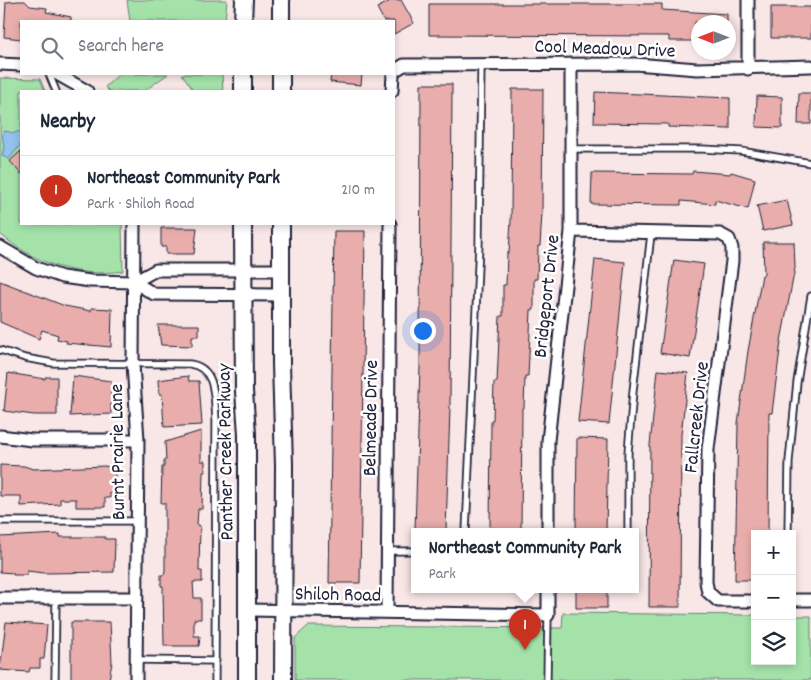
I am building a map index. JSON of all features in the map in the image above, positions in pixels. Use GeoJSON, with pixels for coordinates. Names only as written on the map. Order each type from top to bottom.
{"type":"FeatureCollection","features":[{"type":"Feature","properties":{"kind":"main road"},"geometry":{"type":"LineString","coordinates":[[244,0],[244,20]]}},
{"type":"Feature","properties":{"kind":"main road"},"geometry":{"type":"LineString","coordinates":[[281,0],[281,20]]}},
{"type":"Feature","properties":{"kind":"main road"},"geometry":{"type":"LineString","coordinates":[[243,75],[243,90]]}},
{"type":"Feature","properties":{"kind":"main road"},"geometry":{"type":"LineString","coordinates":[[281,75],[281,90]]}},
{"type":"Feature","properties":{"kind":"main road","name":"Panther Creek Parkway"},"geometry":{"type":"LineString","coordinates":[[243,225],[246,680]]}},
{"type":"Feature","properties":{"kind":"main road"},"geometry":{"type":"LineString","coordinates":[[281,225],[280,270],[284,465],[283,680]]}},
{"type":"Feature","properties":{"kind":"street"},"geometry":{"type":"LineString","coordinates":[[748,0],[748,69]]}},
{"type":"Feature","properties":{"kind":"street","name":"Cool Meadow Drive"},"geometry":{"type":"LineString","coordinates":[[395,70],[410,64],[481,63],[635,64],[696,69],[811,66]]}},
{"type":"Feature","properties":{"kind":"street"},"geometry":{"type":"LineString","coordinates":[[0,64],[20,65]]}},
{"type":"Feature","properties":{"kind":"street","name":"Bridgeport Drive"},"geometry":{"type":"LineString","coordinates":[[548,528],[548,441],[571,231],[571,64]]}},
{"type":"Feature","properties":{"kind":"street"},"geometry":{"type":"LineString","coordinates":[[59,75],[85,90]]}},
{"type":"Feature","properties":{"kind":"street"},"geometry":{"type":"LineString","coordinates":[[392,90],[394,75]]}},
{"type":"Feature","properties":{"kind":"street","name":"Burnt Prairie Lane"},"geometry":{"type":"LineString","coordinates":[[134,225],[133,364],[138,440],[136,680]]}},
{"type":"Feature","properties":{"kind":"street","name":"Belmeade Drive"},"geometry":{"type":"LineString","coordinates":[[387,612],[390,225]]}},
{"type":"Feature","properties":{"kind":"street"},"geometry":{"type":"LineString","coordinates":[[571,231],[650,234]]}},
{"type":"Feature","properties":{"kind":"street","name":"Fallcreek Drive"},"geometry":{"type":"LineString","coordinates":[[650,234],[720,234],[729,239],[732,248],[732,261],[708,449],[706,582],[708,592],[713,599],[723,602],[751,601]]}},
{"type":"Feature","properties":{"kind":"street"},"geometry":{"type":"LineString","coordinates":[[0,247],[36,268],[62,276],[90,281],[134,282],[154,294],[281,295]]}},
{"type":"Feature","properties":{"kind":"street"},"geometry":{"type":"LineString","coordinates":[[134,282],[156,270],[280,270]]}},
{"type":"Feature","properties":{"kind":"street"},"geometry":{"type":"LineString","coordinates":[[0,436],[32,440],[138,440]]}},
{"type":"Feature","properties":{"kind":"street"},"geometry":{"type":"LineString","coordinates":[[548,593],[548,615]]}},
{"type":"Feature","properties":{"kind":"street"},"geometry":{"type":"LineString","coordinates":[[0,598],[56,600],[137,598]]}},
{"type":"Feature","properties":{"kind":"street"},"geometry":{"type":"LineString","coordinates":[[796,600],[811,600]]}},
{"type":"Feature","properties":{"kind":"street","name":"Shiloh Road"},"geometry":{"type":"LineString","coordinates":[[247,610],[548,615]]}},
{"type":"Feature","properties":{"kind":"lane"},"geometry":{"type":"LineString","coordinates":[[466,528],[479,244],[481,63]]}},
{"type":"Feature","properties":{"kind":"lane"},"geometry":{"type":"LineString","coordinates":[[49,75],[56,90]]}},
{"type":"Feature","properties":{"kind":"lane"},"geometry":{"type":"LineString","coordinates":[[571,149],[712,149],[742,151],[811,164]]}},
{"type":"Feature","properties":{"kind":"lane"},"geometry":{"type":"LineString","coordinates":[[628,528],[628,453],[650,234]]}},
{"type":"Feature","properties":{"kind":"lane"},"geometry":{"type":"LineString","coordinates":[[788,530],[789,461],[797,382],[811,296]]}},
{"type":"Feature","properties":{"kind":"lane"},"geometry":{"type":"LineString","coordinates":[[0,350],[25,358],[53,363],[197,365],[204,369],[211,378],[216,420],[215,680]]}},
{"type":"Feature","properties":{"kind":"lane"},"geometry":{"type":"LineString","coordinates":[[0,521],[137,521]]}},
{"type":"Feature","properties":{"kind":"lane"},"geometry":{"type":"LineString","coordinates":[[387,551],[411,551]]}},
{"type":"Feature","properties":{"kind":"lane"},"geometry":{"type":"LineString","coordinates":[[55,680],[56,600]]}},
{"type":"Feature","properties":{"kind":"lane"},"geometry":{"type":"LineString","coordinates":[[548,615],[548,680]]}},
{"type":"Feature","properties":{"kind":"lane"},"geometry":{"type":"LineString","coordinates":[[136,660],[216,662]]}},
{"type":"Feature","properties":{"kind":"green space"},"geometry":{"type":"Polygon","coordinates":[[[127,0],[227,0],[225,20],[130,20],[127,0]]]}},
{"type":"Feature","properties":{"kind":"green space"},"geometry":{"type":"Polygon","coordinates":[[[118,75],[167,75],[145,90],[108,90],[105,87],[118,75]]]}},
{"type":"Feature","properties":{"kind":"green space"},"geometry":{"type":"Polygon","coordinates":[[[183,75],[222,75],[223,90],[193,90],[183,75]]]}},
{"type":"Feature","properties":{"kind":"green space"},"geometry":{"type":"Polygon","coordinates":[[[0,78],[40,79],[45,90],[20,90],[20,225],[122,225],[123,271],[89,272],[57,266],[42,261],[0,234],[0,78]]]}},
{"type":"Feature","properties":{"kind":"green space"},"geometry":{"type":"Polygon","coordinates":[[[563,613],[751,615],[751,665],[796,665],[796,616],[811,616],[811,680],[295,680],[295,638],[308,626],[562,628],[563,613]]]}},
{"type":"Feature","properties":{"kind":"water"},"geometry":{"type":"Polygon","coordinates":[[[5,131],[14,133],[20,131],[20,145],[9,159],[2,156],[4,146],[2,134],[5,131]]]}},
{"type":"Feature","properties":{"kind":"building"},"geometry":{"type":"Polygon","coordinates":[[[392,0],[401,0],[414,23],[395,33],[395,20],[383,20],[377,8],[392,0]]]}},
{"type":"Feature","properties":{"kind":"building"},"geometry":{"type":"Polygon","coordinates":[[[25,1],[30,6],[47,8],[46,12],[71,17],[71,20],[20,20],[20,39],[4,37],[6,2],[25,1]]]}},
{"type":"Feature","properties":{"kind":"building"},"geometry":{"type":"Polygon","coordinates":[[[429,4],[662,4],[662,10],[727,14],[691,15],[691,41],[669,41],[669,36],[429,35],[429,4]]]}},
{"type":"Feature","properties":{"kind":"building"},"geometry":{"type":"Polygon","coordinates":[[[771,7],[811,7],[811,38],[771,38],[771,7]]]}},
{"type":"Feature","properties":{"kind":"building"},"geometry":{"type":"Polygon","coordinates":[[[331,75],[362,75],[361,85],[330,82],[331,75]]]}},
{"type":"Feature","properties":{"kind":"building"},"geometry":{"type":"Polygon","coordinates":[[[421,84],[452,84],[450,408],[446,528],[415,528],[420,366],[421,84]]]}},
{"type":"Feature","properties":{"kind":"building"},"geometry":{"type":"Polygon","coordinates":[[[512,89],[543,89],[542,213],[537,279],[534,279],[534,310],[531,310],[528,376],[525,376],[524,408],[522,408],[521,528],[490,528],[491,420],[493,420],[494,382],[497,382],[500,316],[503,316],[503,285],[506,285],[511,220],[512,89]]]}},
{"type":"Feature","properties":{"kind":"building"},"geometry":{"type":"Polygon","coordinates":[[[595,92],[730,98],[730,129],[668,127],[668,124],[594,123],[595,92]]]}},
{"type":"Feature","properties":{"kind":"building"},"geometry":{"type":"Polygon","coordinates":[[[799,93],[811,93],[811,124],[798,124],[799,93]]]}},
{"type":"Feature","properties":{"kind":"building"},"geometry":{"type":"Polygon","coordinates":[[[757,96],[782,97],[782,128],[756,127],[757,96]]]}},
{"type":"Feature","properties":{"kind":"building"},"geometry":{"type":"Polygon","coordinates":[[[20,152],[20,173],[10,161],[20,152]]]}},
{"type":"Feature","properties":{"kind":"building"},"geometry":{"type":"Polygon","coordinates":[[[693,171],[730,174],[731,172],[755,179],[748,209],[715,200],[715,204],[681,201],[681,205],[591,204],[592,173],[692,174],[693,171]]]}},
{"type":"Feature","properties":{"kind":"building"},"geometry":{"type":"Polygon","coordinates":[[[787,200],[793,225],[763,231],[757,206],[787,200]]]}},
{"type":"Feature","properties":{"kind":"building"},"geometry":{"type":"Polygon","coordinates":[[[161,228],[197,228],[194,254],[166,254],[166,247],[161,247],[161,228]]]}},
{"type":"Feature","properties":{"kind":"building"},"geometry":{"type":"Polygon","coordinates":[[[334,231],[365,231],[360,583],[329,583],[334,231]]]}},
{"type":"Feature","properties":{"kind":"building"},"geometry":{"type":"Polygon","coordinates":[[[763,242],[794,242],[795,268],[781,341],[772,413],[769,413],[768,530],[751,530],[751,580],[735,580],[738,423],[748,351],[762,275],[764,275],[763,242]]]}},
{"type":"Feature","properties":{"kind":"building"},"geometry":{"type":"Polygon","coordinates":[[[595,259],[625,262],[609,424],[578,422],[595,259]]]}},
{"type":"Feature","properties":{"kind":"building"},"geometry":{"type":"Polygon","coordinates":[[[674,260],[704,264],[690,358],[660,353],[674,260]]]}},
{"type":"Feature","properties":{"kind":"building"},"geometry":{"type":"Polygon","coordinates":[[[0,281],[65,306],[91,311],[91,308],[112,309],[111,347],[66,343],[67,341],[57,339],[58,335],[42,330],[39,339],[0,322],[0,281]]]}},
{"type":"Feature","properties":{"kind":"building"},"geometry":{"type":"Polygon","coordinates":[[[158,325],[199,325],[199,336],[192,336],[192,346],[161,345],[158,325]]]}},
{"type":"Feature","properties":{"kind":"building"},"geometry":{"type":"Polygon","coordinates":[[[658,370],[688,373],[681,435],[680,607],[649,607],[650,445],[658,370]]]}},
{"type":"Feature","properties":{"kind":"building"},"geometry":{"type":"Polygon","coordinates":[[[8,373],[45,379],[45,377],[57,377],[57,415],[34,415],[4,411],[8,373]]]}},
{"type":"Feature","properties":{"kind":"building"},"geometry":{"type":"Polygon","coordinates":[[[73,376],[111,381],[111,414],[70,416],[73,376]]]}},
{"type":"Feature","properties":{"kind":"building"},"geometry":{"type":"Polygon","coordinates":[[[188,376],[189,381],[199,381],[202,425],[164,427],[162,394],[159,394],[158,380],[188,376]]]}},
{"type":"Feature","properties":{"kind":"building"},"geometry":{"type":"Polygon","coordinates":[[[201,431],[201,461],[205,461],[205,472],[203,472],[202,509],[198,509],[197,525],[200,526],[199,571],[202,571],[202,582],[193,582],[194,598],[201,598],[201,619],[194,619],[194,636],[200,636],[199,646],[164,646],[163,586],[161,586],[161,575],[164,575],[165,570],[165,503],[161,503],[162,467],[164,467],[164,460],[166,460],[165,442],[201,431]]]}},
{"type":"Feature","properties":{"kind":"building"},"geometry":{"type":"Polygon","coordinates":[[[577,438],[608,439],[606,528],[576,528],[577,438]]]}},
{"type":"Feature","properties":{"kind":"building"},"geometry":{"type":"Polygon","coordinates":[[[0,465],[24,466],[33,469],[109,467],[108,469],[115,469],[115,494],[110,493],[110,498],[105,498],[105,507],[76,507],[76,499],[60,499],[60,504],[21,506],[21,496],[0,496],[0,465]]]}},
{"type":"Feature","properties":{"kind":"building"},"geometry":{"type":"Polygon","coordinates":[[[60,534],[60,537],[105,537],[105,539],[115,539],[114,572],[44,573],[27,571],[27,575],[13,575],[13,573],[0,572],[0,537],[60,534]]]}},
{"type":"Feature","properties":{"kind":"building"},"geometry":{"type":"Polygon","coordinates":[[[576,593],[607,593],[607,608],[576,608],[576,593]]]}},
{"type":"Feature","properties":{"kind":"building"},"geometry":{"type":"Polygon","coordinates":[[[6,622],[47,625],[44,659],[40,659],[40,668],[30,668],[29,672],[0,670],[6,622]]]}},
{"type":"Feature","properties":{"kind":"building"},"geometry":{"type":"Polygon","coordinates":[[[71,622],[110,622],[112,662],[109,680],[71,680],[71,622]]]}},
{"type":"Feature","properties":{"kind":"place","name":"Northeast Community Park"},"geometry":{"type":"Point","coordinates":[525,650]}}]}
